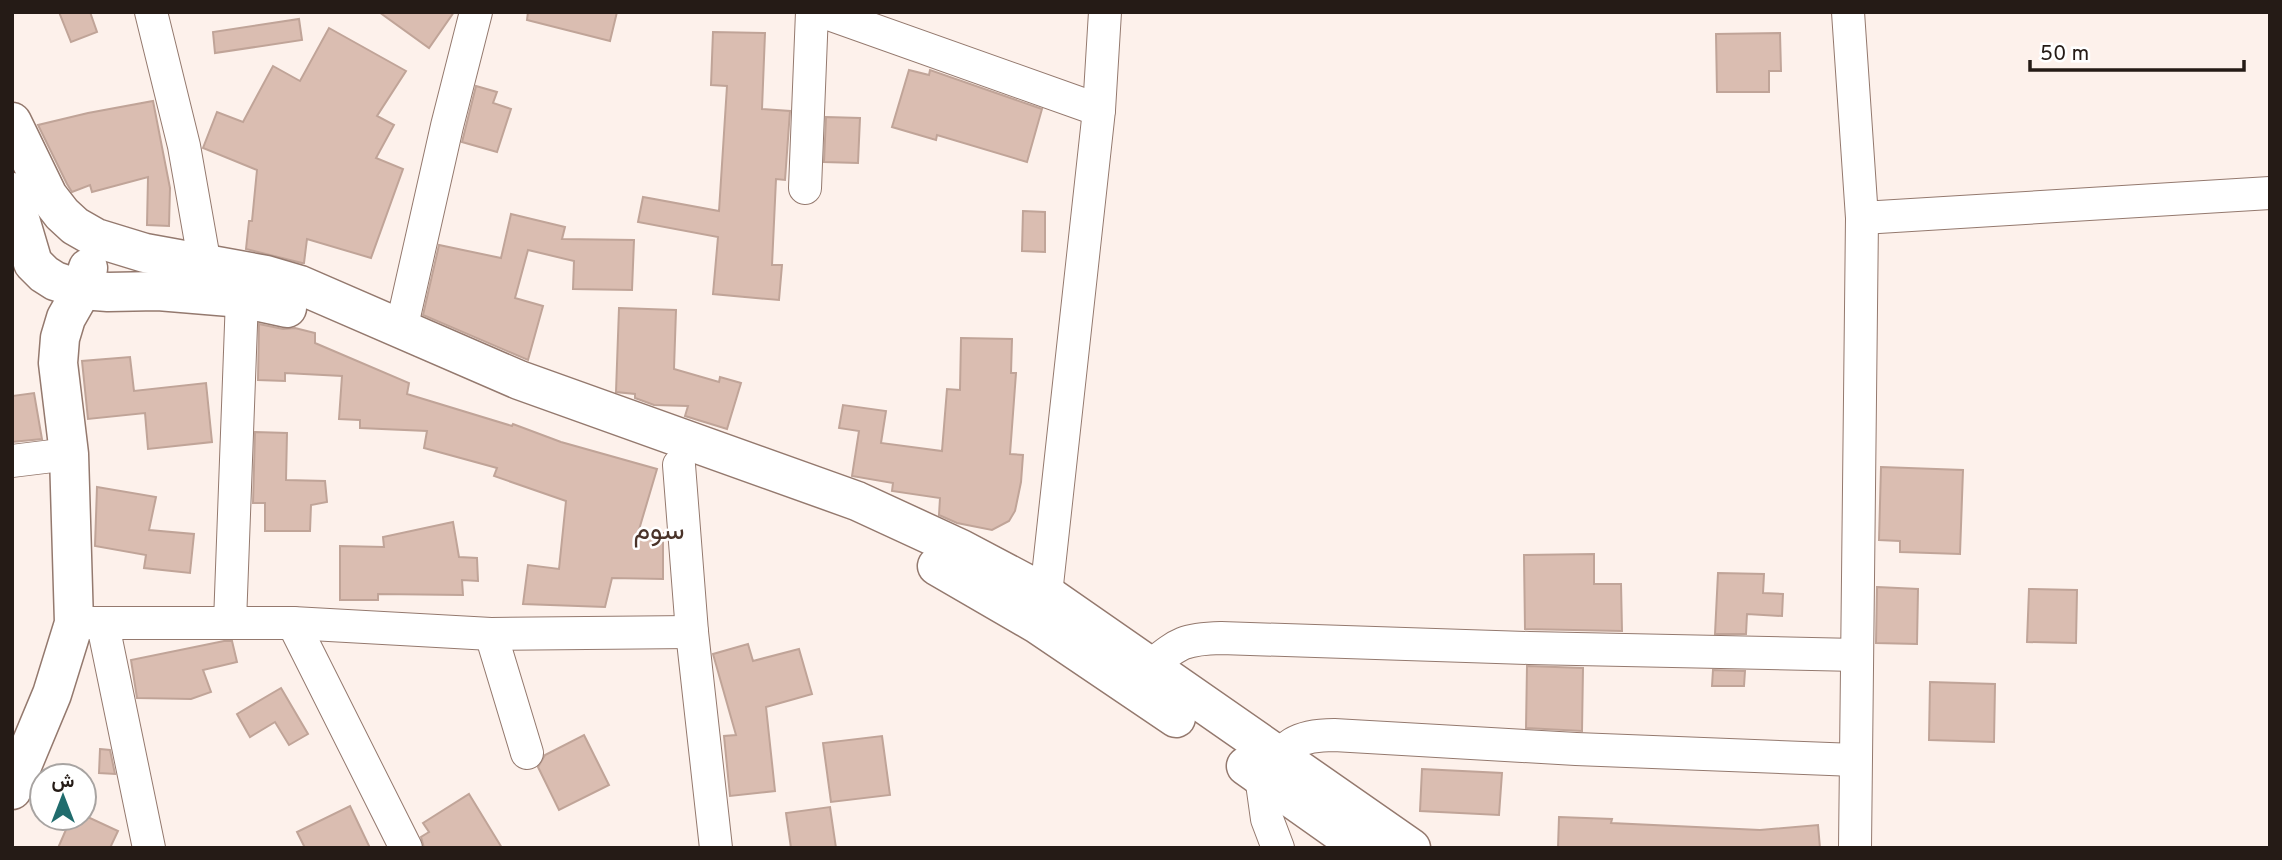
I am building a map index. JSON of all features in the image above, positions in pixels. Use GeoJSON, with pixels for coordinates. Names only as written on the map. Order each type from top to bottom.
{"type":"FeatureCollection","features":[{"type":"Feature","properties":{"kind":"main road"},"geometry":{"type":"LineString","coordinates":[[12,122],[48,196],[75,226],[96,239],[145,253],[266,275],[300,285],[519,380],[857,501],[961,550],[1270,766],[1410,848]]}},
{"type":"Feature","properties":{"kind":"main road"},"geometry":{"type":"LineString","coordinates":[[12,192],[33,263],[55,281],[82,289],[108,292],[159,291],[242,298],[300,311],[478,390],[876,535],[971,584],[1042,609],[1149,667],[1270,766],[1362,848]]}},
{"type":"Feature","properties":{"kind":"main road"},"geometry":{"type":"LineString","coordinates":[[12,790],[52,694],[88,624],[58,363],[60,338],[66,318],[82,289],[96,239]]}},
{"type":"Feature","properties":{"kind":"street"},"geometry":{"type":"LineString","coordinates":[[150,12],[184,146],[205,265]]}},
{"type":"Feature","properties":{"kind":"street"},"geometry":{"type":"LineString","coordinates":[[401,330],[447,125],[476,12]]}},
{"type":"Feature","properties":{"kind":"street"},"geometry":{"type":"LineString","coordinates":[[805,188],[812,12]]}},
{"type":"Feature","properties":{"kind":"street"},"geometry":{"type":"LineString","coordinates":[[823,12],[1099,110]]}},
{"type":"Feature","properties":{"kind":"street"},"geometry":{"type":"LineString","coordinates":[[1042,609],[1099,110],[1105,12]]}},
{"type":"Feature","properties":{"kind":"street"},"geometry":{"type":"LineString","coordinates":[[1848,12],[1862,218],[1855,848]]}},
{"type":"Feature","properties":{"kind":"street"},"geometry":{"type":"LineString","coordinates":[[1862,218],[2270,193]]}},
{"type":"Feature","properties":{"kind":"street"},"geometry":{"type":"LineString","coordinates":[[230,622],[242,298]]}},
{"type":"Feature","properties":{"kind":"street"},"geometry":{"type":"LineString","coordinates":[[12,461],[69,453]]}},
{"type":"Feature","properties":{"kind":"street"},"geometry":{"type":"LineString","coordinates":[[679,465],[692,632],[716,848]]}},
{"type":"Feature","properties":{"kind":"street"},"geometry":{"type":"LineString","coordinates":[[149,848],[88,624],[293,623],[491,634],[692,632]]}},
{"type":"Feature","properties":{"kind":"street"},"geometry":{"type":"LineString","coordinates":[[293,623],[406,848]]}},
{"type":"Feature","properties":{"kind":"street"},"geometry":{"type":"LineString","coordinates":[[491,634],[527,753]]}},
{"type":"Feature","properties":{"kind":"street"},"geometry":{"type":"LineString","coordinates":[[1149,667],[1176,645],[1196,639],[1221,638],[1857,655]]}},
{"type":"Feature","properties":{"kind":"street"},"geometry":{"type":"LineString","coordinates":[[1278,848],[1267,819],[1270,766],[1297,740],[1307,736],[1334,735],[1576,749],[1855,760]]}},
{"type":"Feature","properties":{"kind":"building"},"geometry":{"type":"Polygon","coordinates":[[[59,12],[90,12],[97,32],[71,42],[59,12]]]}},
{"type":"Feature","properties":{"kind":"building"},"geometry":{"type":"Polygon","coordinates":[[[379,12],[454,12],[429,48],[379,12]]]}},
{"type":"Feature","properties":{"kind":"building"},"geometry":{"type":"Polygon","coordinates":[[[528,12],[617,12],[610,41],[527,20],[528,12]]]}},
{"type":"Feature","properties":{"kind":"building"},"geometry":{"type":"Polygon","coordinates":[[[299,19],[302,40],[215,53],[213,32],[299,19]]]}},
{"type":"Feature","properties":{"kind":"building"},"geometry":{"type":"Polygon","coordinates":[[[329,28],[406,71],[377,116],[394,125],[376,158],[403,169],[371,258],[307,239],[302,263],[246,249],[257,170],[203,148],[217,112],[243,122],[273,66],[300,81],[329,28]]]}},
{"type":"Feature","properties":{"kind":"building"},"geometry":{"type":"Polygon","coordinates":[[[713,32],[765,33],[762,109],[790,111],[785,180],[776,179],[772,265],[782,265],[779,300],[713,294],[718,237],[638,222],[643,197],[719,211],[727,86],[711,85],[713,32]]]}},
{"type":"Feature","properties":{"kind":"building"},"geometry":{"type":"Polygon","coordinates":[[[1780,33],[1781,71],[1769,71],[1769,92],[1717,92],[1716,34],[1780,33]]]}},
{"type":"Feature","properties":{"kind":"building"},"geometry":{"type":"Polygon","coordinates":[[[909,70],[929,75],[930,70],[1042,109],[1027,162],[937,135],[936,140],[892,127],[909,70]]]}},
{"type":"Feature","properties":{"kind":"building"},"geometry":{"type":"Polygon","coordinates":[[[476,86],[497,92],[493,103],[511,109],[497,152],[462,142],[476,86]]]}},
{"type":"Feature","properties":{"kind":"building"},"geometry":{"type":"Polygon","coordinates":[[[153,101],[170,188],[169,226],[147,225],[148,177],[92,192],[90,185],[72,192],[38,125],[153,101]]]}},
{"type":"Feature","properties":{"kind":"building"},"geometry":{"type":"Polygon","coordinates":[[[826,117],[860,118],[858,163],[824,162],[826,117]]]}},
{"type":"Feature","properties":{"kind":"building"},"geometry":{"type":"Polygon","coordinates":[[[1023,211],[1045,212],[1045,252],[1022,251],[1023,211]]]}},
{"type":"Feature","properties":{"kind":"building"},"geometry":{"type":"Polygon","coordinates":[[[511,214],[565,227],[562,239],[634,240],[632,290],[573,289],[574,261],[528,250],[515,298],[543,306],[528,360],[423,315],[439,245],[501,258],[511,214]]]}},
{"type":"Feature","properties":{"kind":"building"},"geometry":{"type":"Polygon","coordinates":[[[619,308],[676,310],[674,369],[719,382],[720,377],[741,383],[727,429],[685,416],[688,406],[654,405],[635,398],[635,394],[616,392],[619,308]]]}},
{"type":"Feature","properties":{"kind":"building"},"geometry":{"type":"Polygon","coordinates":[[[259,324],[315,333],[315,343],[409,383],[407,394],[657,469],[638,533],[663,533],[663,579],[612,578],[605,607],[523,604],[528,565],[559,569],[566,501],[494,476],[497,468],[424,448],[427,431],[360,428],[360,420],[339,419],[342,376],[285,373],[285,381],[258,380],[259,324]]]}},
{"type":"Feature","properties":{"kind":"building"},"geometry":{"type":"Polygon","coordinates":[[[961,338],[1012,339],[1011,373],[1016,373],[1010,454],[1023,455],[1021,482],[1015,511],[1009,521],[992,530],[957,523],[939,515],[940,498],[892,491],[893,483],[852,476],[859,431],[839,428],[843,405],[886,411],[881,443],[942,451],[947,389],[960,390],[961,338]]]}},
{"type":"Feature","properties":{"kind":"building"},"geometry":{"type":"Polygon","coordinates":[[[130,357],[134,391],[206,383],[212,442],[148,449],[145,413],[88,419],[82,361],[130,357]]]}},
{"type":"Feature","properties":{"kind":"building"},"geometry":{"type":"Polygon","coordinates":[[[34,393],[42,439],[12,442],[12,396],[34,393]]]}},
{"type":"Feature","properties":{"kind":"building"},"geometry":{"type":"Polygon","coordinates":[[[255,432],[287,433],[286,480],[325,481],[327,502],[311,505],[310,531],[265,531],[265,503],[253,503],[255,432]]]}},
{"type":"Feature","properties":{"kind":"building"},"geometry":{"type":"Polygon","coordinates":[[[1881,467],[1963,470],[1960,554],[1900,552],[1900,541],[1879,540],[1881,467]]]}},
{"type":"Feature","properties":{"kind":"building"},"geometry":{"type":"Polygon","coordinates":[[[97,487],[156,497],[149,530],[194,534],[190,573],[144,568],[146,555],[95,546],[97,487]]]}},
{"type":"Feature","properties":{"kind":"building"},"geometry":{"type":"Polygon","coordinates":[[[453,522],[459,557],[477,558],[478,581],[462,580],[463,595],[378,594],[378,600],[340,600],[340,546],[384,547],[383,537],[453,522]]]}},
{"type":"Feature","properties":{"kind":"building"},"geometry":{"type":"Polygon","coordinates":[[[1594,554],[1594,584],[1621,584],[1622,631],[1525,629],[1524,555],[1594,554]]]}},
{"type":"Feature","properties":{"kind":"building"},"geometry":{"type":"Polygon","coordinates":[[[1718,573],[1764,574],[1763,593],[1783,594],[1782,616],[1747,614],[1746,634],[1715,634],[1718,573]]]}},
{"type":"Feature","properties":{"kind":"building"},"geometry":{"type":"Polygon","coordinates":[[[1877,587],[1918,589],[1917,644],[1876,643],[1877,587]]]}},
{"type":"Feature","properties":{"kind":"building"},"geometry":{"type":"Polygon","coordinates":[[[2029,589],[2077,590],[2076,643],[2027,642],[2029,589]]]}},
{"type":"Feature","properties":{"kind":"building"},"geometry":{"type":"Polygon","coordinates":[[[232,641],[237,662],[203,670],[211,692],[191,699],[137,698],[131,660],[232,641]]]}},
{"type":"Feature","properties":{"kind":"building"},"geometry":{"type":"Polygon","coordinates":[[[748,644],[753,661],[799,649],[812,694],[766,707],[775,791],[730,796],[724,736],[736,735],[713,654],[748,644]]]}},
{"type":"Feature","properties":{"kind":"building"},"geometry":{"type":"Polygon","coordinates":[[[1527,666],[1583,668],[1582,731],[1526,728],[1527,666]]]}},
{"type":"Feature","properties":{"kind":"building"},"geometry":{"type":"Polygon","coordinates":[[[1713,670],[1745,671],[1744,686],[1712,686],[1713,670]]]}},
{"type":"Feature","properties":{"kind":"building"},"geometry":{"type":"Polygon","coordinates":[[[1930,682],[1995,684],[1994,742],[1929,740],[1930,682]]]}},
{"type":"Feature","properties":{"kind":"building"},"geometry":{"type":"Polygon","coordinates":[[[281,688],[308,734],[289,745],[275,722],[250,737],[237,714],[281,688]]]}},
{"type":"Feature","properties":{"kind":"building"},"geometry":{"type":"Polygon","coordinates":[[[584,735],[609,785],[559,810],[538,767],[545,755],[584,735]]]}},
{"type":"Feature","properties":{"kind":"building"},"geometry":{"type":"Polygon","coordinates":[[[882,736],[890,795],[831,802],[823,743],[882,736]]]}},
{"type":"Feature","properties":{"kind":"building"},"geometry":{"type":"Polygon","coordinates":[[[100,749],[110,750],[115,774],[99,773],[100,749]]]}},
{"type":"Feature","properties":{"kind":"building"},"geometry":{"type":"Polygon","coordinates":[[[1422,769],[1502,773],[1499,815],[1420,811],[1422,769]]]}},
{"type":"Feature","properties":{"kind":"building"},"geometry":{"type":"Polygon","coordinates":[[[469,794],[502,848],[424,848],[421,837],[429,832],[423,823],[469,794]]]}},
{"type":"Feature","properties":{"kind":"building"},"geometry":{"type":"Polygon","coordinates":[[[350,806],[370,848],[305,848],[297,832],[350,806]]]}},
{"type":"Feature","properties":{"kind":"building"},"geometry":{"type":"Polygon","coordinates":[[[830,807],[836,848],[791,848],[786,813],[830,807]]]}},
{"type":"Feature","properties":{"kind":"building"},"geometry":{"type":"Polygon","coordinates":[[[1559,817],[1612,819],[1611,823],[1760,830],[1818,825],[1820,848],[1558,848],[1559,817]]]}},
{"type":"Feature","properties":{"kind":"building"},"geometry":{"type":"Polygon","coordinates":[[[98,822],[118,831],[110,848],[58,848],[65,832],[98,832],[98,822]]]}},
{"type":"Feature","properties":{"kind":"district","name":"سوم"},"geometry":{"type":"Point","coordinates":[659,529]}}]}
